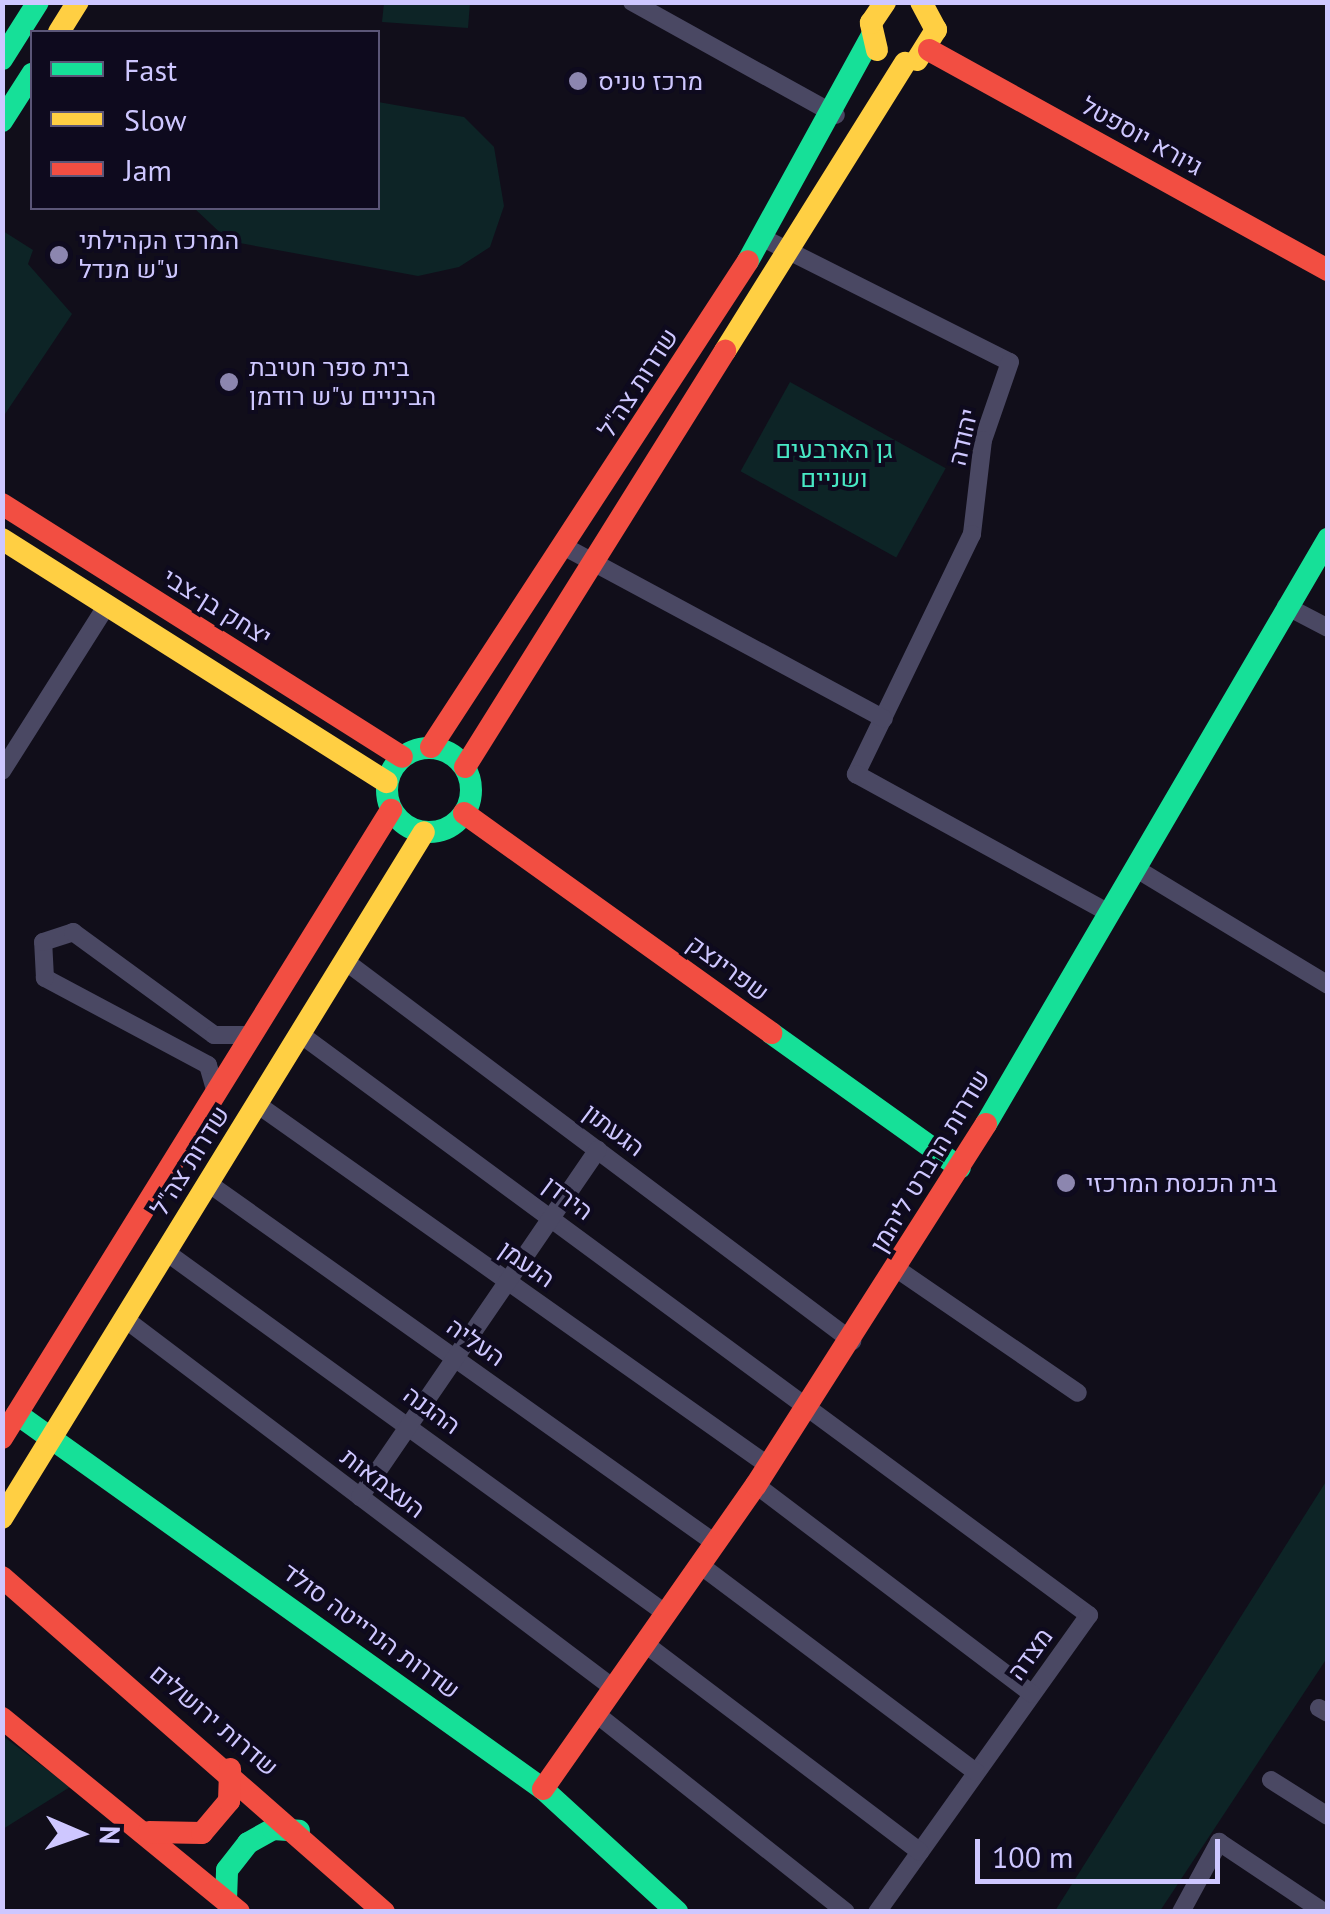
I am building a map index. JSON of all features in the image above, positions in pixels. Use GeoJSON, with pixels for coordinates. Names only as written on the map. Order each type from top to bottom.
{"type":"FeatureCollection","features":[{"type":"Feature","properties":{"kind":"street"},"geometry":{"type":"LineString","coordinates":[[2,59],[38,2]]}},
{"type":"Feature","properties":{"kind":"street"},"geometry":{"type":"LineString","coordinates":[[60,30],[78,2]]}},
{"type":"Feature","properties":{"kind":"street"},"geometry":{"type":"LineString","coordinates":[[632,2],[836,116]]}},
{"type":"Feature","properties":{"kind":"street","name":"שדרות צה\"ל"},"geometry":{"type":"LineString","coordinates":[[431,747],[566,547],[763,238],[836,116],[886,2]]}},
{"type":"Feature","properties":{"kind":"street"},"geometry":{"type":"LineString","coordinates":[[465,768],[431,747],[402,756],[387,782],[392,810],[424,832],[464,814],[465,768],[596,566],[905,63],[929,50],[933,9]]}},
{"type":"Feature","properties":{"kind":"street"},"geometry":{"type":"LineString","coordinates":[[871,37],[886,59],[905,63]]}},
{"type":"Feature","properties":{"kind":"street","name":"גיורא יוספטל"},"geometry":{"type":"LineString","coordinates":[[929,50],[1328,270]]}},
{"type":"Feature","properties":{"kind":"street"},"geometry":{"type":"LineString","coordinates":[[2,122],[30,77]]}},
{"type":"Feature","properties":{"kind":"street","name":"יהודה"},"geometry":{"type":"LineString","coordinates":[[763,238],[1010,362],[983,440],[972,534],[856,774],[1108,912]]}},
{"type":"Feature","properties":{"kind":"street","name":"יצחק בן-צבי"},"geometry":{"type":"LineString","coordinates":[[2,504],[402,756]]}},
{"type":"Feature","properties":{"kind":"street"},"geometry":{"type":"LineString","coordinates":[[2,539],[387,782]]}},
{"type":"Feature","properties":{"kind":"street","name":"שדרות הרברט ליהמן"},"geometry":{"type":"LineString","coordinates":[[543,1788],[852,1341],[960,1168],[1328,539]]}},
{"type":"Feature","properties":{"kind":"street"},"geometry":{"type":"LineString","coordinates":[[566,547],[884,719]]}},
{"type":"Feature","properties":{"kind":"street"},"geometry":{"type":"LineString","coordinates":[[2,771],[107,605]]}},
{"type":"Feature","properties":{"kind":"street"},"geometry":{"type":"LineString","coordinates":[[1286,606],[1328,628]]}},
{"type":"Feature","properties":{"kind":"street","name":"שדרות צה\"ל"},"geometry":{"type":"LineString","coordinates":[[2,1438],[392,810]]}},
{"type":"Feature","properties":{"kind":"street","name":"שפרינצק"},"geometry":{"type":"LineString","coordinates":[[464,814],[960,1168]]}},
{"type":"Feature","properties":{"kind":"street","name":"שדרות צה\"ל"},"geometry":{"type":"LineString","coordinates":[[2,1518],[424,832]]}},
{"type":"Feature","properties":{"kind":"street"},"geometry":{"type":"LineString","coordinates":[[1135,868],[1328,985]]}},
{"type":"Feature","properties":{"kind":"street"},"geometry":{"type":"LineString","coordinates":[[216,1094],[213,1072],[197,1058],[45,978],[42,942],[73,932],[214,1036],[252,1035]]}},
{"type":"Feature","properties":{"kind":"street","name":"הגעתון"},"geometry":{"type":"LineString","coordinates":[[345,961],[852,1341]]}},
{"type":"Feature","properties":{"kind":"street","name":"הירדן"},"geometry":{"type":"LineString","coordinates":[[300,1034],[552,1217],[803,1407]]}},
{"type":"Feature","properties":{"kind":"street","name":"הנעמן"},"geometry":{"type":"LineString","coordinates":[[257,1104],[508,1281],[762,1476],[1032,1694]]}},
{"type":"Feature","properties":{"kind":"street"},"geometry":{"type":"LineString","coordinates":[[360,1497],[598,1150]]}},
{"type":"Feature","properties":{"kind":"street","name":"העליה"},"geometry":{"type":"LineString","coordinates":[[208,1183],[715,1543]]}},
{"type":"Feature","properties":{"kind":"street","name":"ההגנה"},"geometry":{"type":"LineString","coordinates":[[166,1252],[410,1424],[665,1613]]}},
{"type":"Feature","properties":{"kind":"street"},"geometry":{"type":"LineString","coordinates":[[897,1269],[1078,1393]]}},
{"type":"Feature","properties":{"kind":"street","name":"העצמאות"},"geometry":{"type":"LineString","coordinates":[[124,1319],[612,1687]]}},
{"type":"Feature","properties":{"kind":"street","name":"מצדה"},"geometry":{"type":"LineString","coordinates":[[803,1407],[1089,1615],[877,1912]]}},
{"type":"Feature","properties":{"kind":"street","name":"שדרות הנרייטה סולד"},"geometry":{"type":"LineString","coordinates":[[17,1414],[543,1788],[677,1912]]}},
{"type":"Feature","properties":{"kind":"street"},"geometry":{"type":"LineString","coordinates":[[700,1565],[976,1772]]}},
{"type":"Feature","properties":{"kind":"street","name":"שדרות ירושלים"},"geometry":{"type":"LineString","coordinates":[[2,1577],[230,1768],[384,1912]]}},
{"type":"Feature","properties":{"kind":"street"},"geometry":{"type":"LineString","coordinates":[[644,1644],[920,1852]]}},
{"type":"Feature","properties":{"kind":"street"},"geometry":{"type":"LineString","coordinates":[[595,1713],[846,1912]]}},
{"type":"Feature","properties":{"kind":"street"},"geometry":{"type":"LineString","coordinates":[[2,1718],[144,1830],[232,1906]]}},
{"type":"Feature","properties":{"kind":"street"},"geometry":{"type":"LineString","coordinates":[[144,1830],[176,1840],[202,1833],[229,1801],[230,1768]]}},
{"type":"Feature","properties":{"kind":"street"},"geometry":{"type":"LineString","coordinates":[[1271,1780],[1328,1816]]}},
{"type":"Feature","properties":{"kind":"street"},"geometry":{"type":"LineString","coordinates":[[232,1906],[227,1870],[248,1843],[273,1828],[299,1831]]}},
{"type":"Feature","properties":{"kind":"street"},"geometry":{"type":"LineString","coordinates":[[1180,1911],[1219,1842],[1324,1912]]}},
{"type":"Feature","properties":{"kind":"green space"},"geometry":{"type":"Polygon","coordinates":[[[384,3],[470,3],[468,28],[382,22],[384,3]]]}},
{"type":"Feature","properties":{"kind":"green space"},"geometry":{"type":"Polygon","coordinates":[[[380,102],[464,117],[494,147],[504,206],[490,247],[459,267],[418,276],[229,241],[196,210],[380,210],[380,102]]]}},
{"type":"Feature","properties":{"kind":"green space"},"geometry":{"type":"Polygon","coordinates":[[[3,231],[33,250],[28,264],[72,314],[3,417],[3,231]]]}},
{"type":"Feature","properties":{"kind":"green space","name":"גן הארבעים ושניים"},"geometry":{"type":"Polygon","coordinates":[[[790,382],[946,468],[896,558],[741,471],[790,382]]]}},
{"type":"Feature","properties":{"kind":"green space"},"geometry":{"type":"Polygon","coordinates":[[[1327,1480],[1327,1658],[1160,1911],[1055,1911],[1327,1480]]]}},
{"type":"Feature","properties":{"kind":"green space"},"geometry":{"type":"Polygon","coordinates":[[[3,1736],[70,1787],[3,1829],[3,1736]]]}},
{"type":"Feature","properties":{"kind":"traffic: fast"},"geometry":{"type":"LineString","coordinates":[[2,59],[38,2]]}},
{"type":"Feature","properties":{"kind":"traffic: fast"},"geometry":{"type":"LineString","coordinates":[[748,261],[871,37]]}},
{"type":"Feature","properties":{"kind":"traffic: fast"},"geometry":{"type":"LineString","coordinates":[[2,121],[30,77]]}},
{"type":"Feature","properties":{"kind":"traffic: fast"},"geometry":{"type":"LineString","coordinates":[[986,1124],[1328,539]]}},
{"type":"Feature","properties":{"kind":"traffic: fast"},"geometry":{"type":"LineString","coordinates":[[429,748],[445,751],[459,760],[468,774],[471,790],[468,806],[459,820],[445,829],[429,832],[413,829],[399,820],[390,806],[387,790],[390,774],[399,760],[413,751],[429,748]]}},
{"type":"Feature","properties":{"kind":"traffic: fast"},"geometry":{"type":"LineString","coordinates":[[771,1033],[960,1168]]}},
{"type":"Feature","properties":{"kind":"traffic: fast"},"geometry":{"type":"LineString","coordinates":[[17,1414],[543,1789],[677,1912]]}},
{"type":"Feature","properties":{"kind":"traffic: fast"},"geometry":{"type":"LineString","coordinates":[[226,1900],[227,1870],[248,1843],[273,1829],[299,1831]]}},
{"type":"Feature","properties":{"kind":"traffic: slow"},"geometry":{"type":"LineString","coordinates":[[60,30],[78,2]]}},
{"type":"Feature","properties":{"kind":"traffic: slow"},"geometry":{"type":"LineString","coordinates":[[877,50],[871,23],[885,2]]}},
{"type":"Feature","properties":{"kind":"traffic: slow"},"geometry":{"type":"LineString","coordinates":[[917,60],[936,30],[921,2]]}},
{"type":"Feature","properties":{"kind":"traffic: slow"},"geometry":{"type":"LineString","coordinates":[[725,351],[905,63]]}},
{"type":"Feature","properties":{"kind":"traffic: slow"},"geometry":{"type":"LineString","coordinates":[[2,539],[387,782]]}},
{"type":"Feature","properties":{"kind":"traffic: slow"},"geometry":{"type":"LineString","coordinates":[[2,1518],[424,832]]}},
{"type":"Feature","properties":{"kind":"traffic: jam"},"geometry":{"type":"LineString","coordinates":[[929,50],[1328,270]]}},
{"type":"Feature","properties":{"kind":"traffic: jam"},"geometry":{"type":"LineString","coordinates":[[431,747],[748,261]]}},
{"type":"Feature","properties":{"kind":"traffic: jam"},"geometry":{"type":"LineString","coordinates":[[465,767],[725,351]]}},
{"type":"Feature","properties":{"kind":"traffic: jam"},"geometry":{"type":"LineString","coordinates":[[2,504],[402,757]]}},
{"type":"Feature","properties":{"kind":"traffic: jam"},"geometry":{"type":"LineString","coordinates":[[2,1438],[391,810]]}},
{"type":"Feature","properties":{"kind":"traffic: jam"},"geometry":{"type":"LineString","coordinates":[[464,813],[771,1033]]}},
{"type":"Feature","properties":{"kind":"traffic: jam"},"geometry":{"type":"LineString","coordinates":[[543,1789],[756,1485],[986,1124]]}},
{"type":"Feature","properties":{"kind":"traffic: jam"},"geometry":{"type":"LineString","coordinates":[[2,1577],[384,1912]]}},
{"type":"Feature","properties":{"kind":"traffic: jam"},"geometry":{"type":"LineString","coordinates":[[2,1718],[239,1912]]}},
{"type":"Feature","properties":{"kind":"traffic: jam"},"geometry":{"type":"LineString","coordinates":[[149,1832],[202,1833],[229,1801],[230,1769]]}},
{"type":"Feature","properties":{"kind":"place","name":"מרכז טניס"},"geometry":{"type":"Point","coordinates":[578,81]}},
{"type":"Feature","properties":{"kind":"place","name":"המרכז הקהילתי ע\"ש מנדל"},"geometry":{"type":"Point","coordinates":[59,255]}},
{"type":"Feature","properties":{"kind":"place","name":"בית ספר חטיבת הביניים ע\"ש רודמן"},"geometry":{"type":"Point","coordinates":[229,382]}},
{"type":"Feature","properties":{"kind":"place","name":"בית הכנסת המרכזי"},"geometry":{"type":"Point","coordinates":[1066,1183]}}]}
